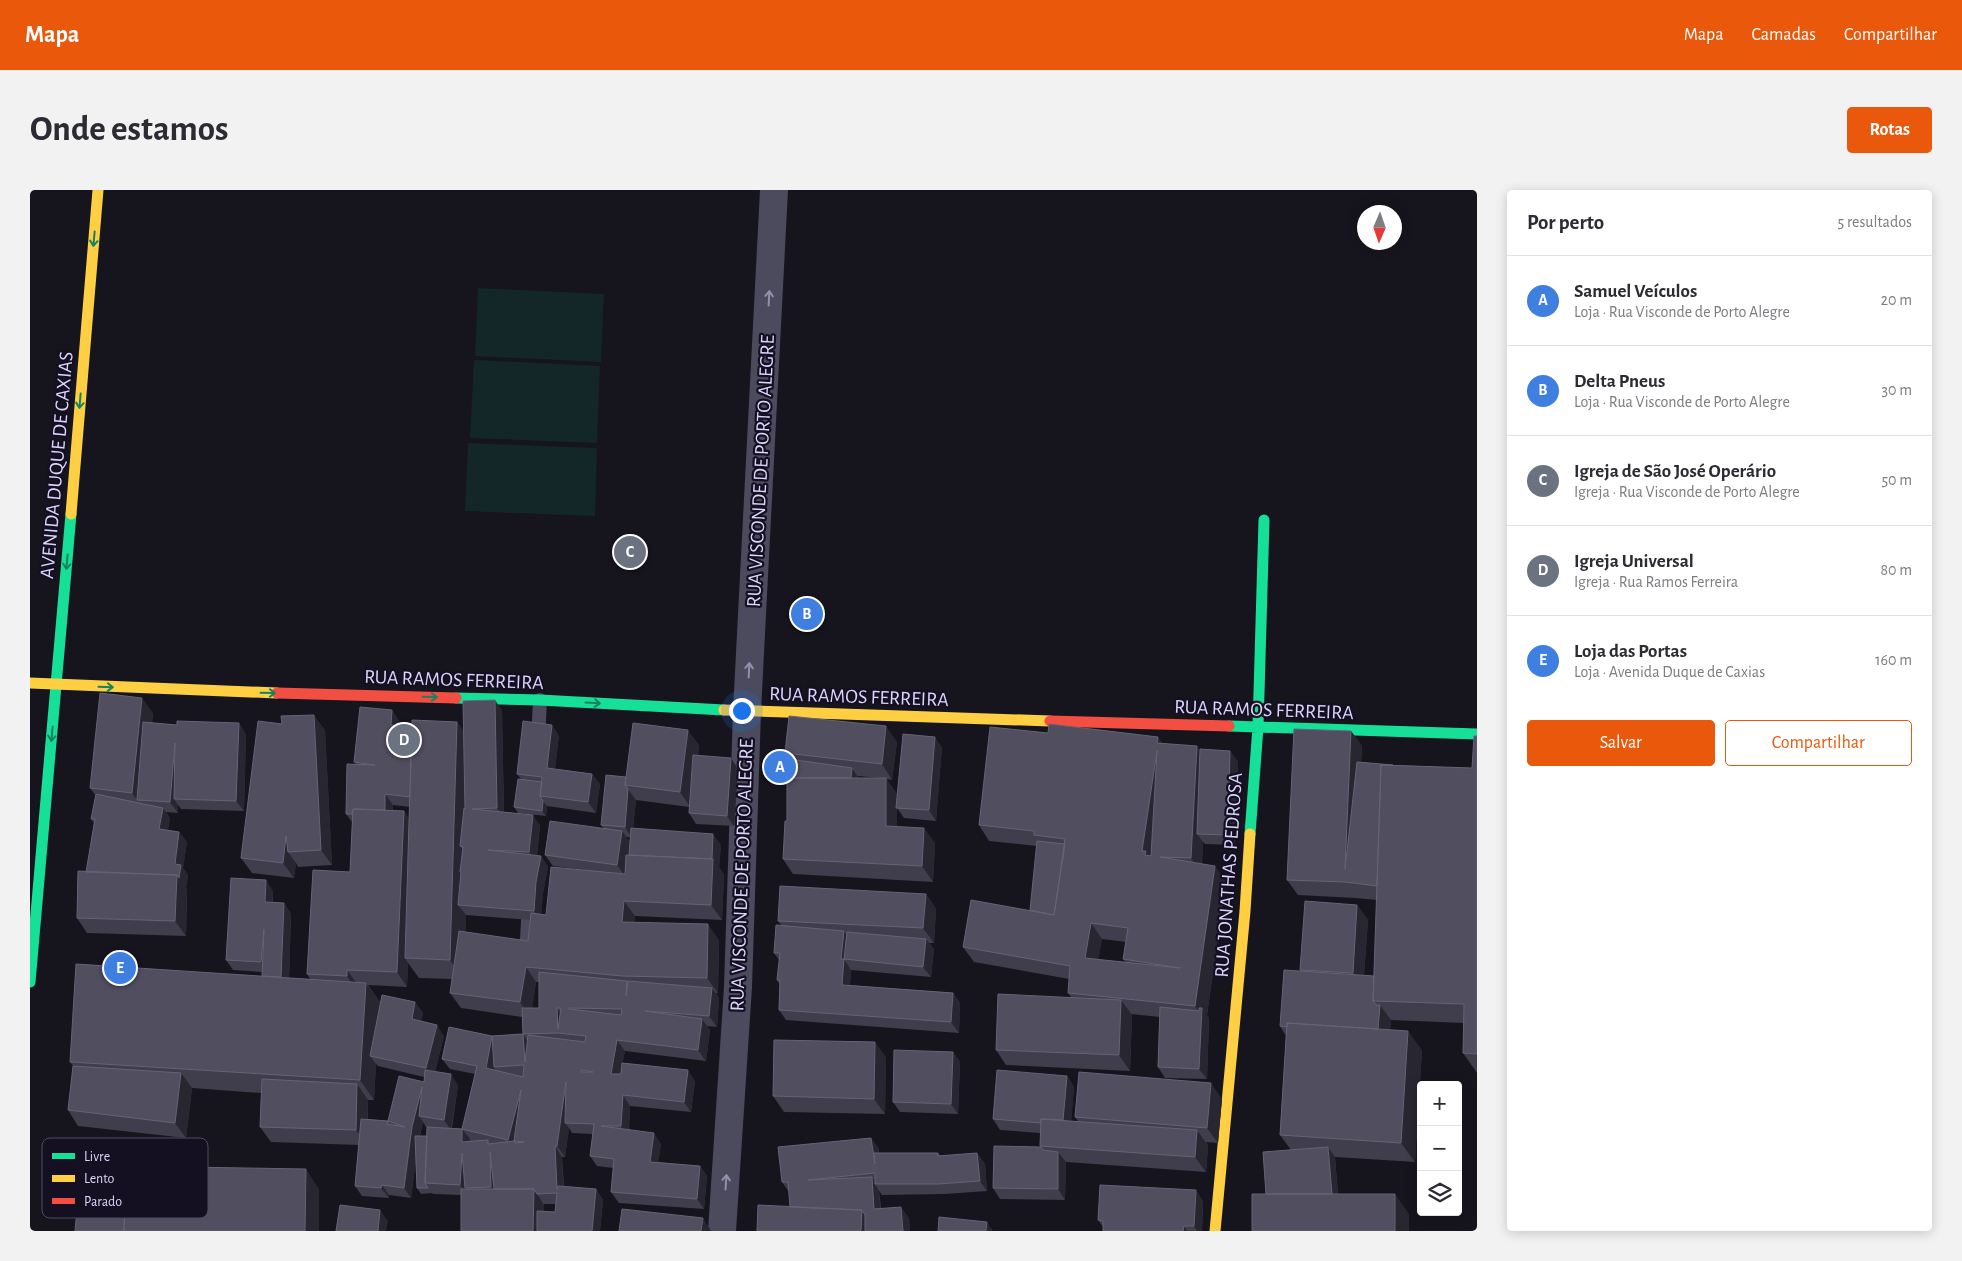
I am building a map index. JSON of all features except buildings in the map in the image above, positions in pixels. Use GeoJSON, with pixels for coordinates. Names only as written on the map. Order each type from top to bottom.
{"type":"FeatureCollection","features":[{"type":"Feature","properties":{"kind":"street","name":"AVENIDA DUQUE DE CAXIAS"},"geometry":{"type":"LineString","coordinates":[[30,982],[98,190]]}},
{"type":"Feature","properties":{"kind":"street","name":"RUA VISCONDE DE PORTO ALEGRE"},"geometry":{"type":"LineString","coordinates":[[722,1231],[738,987],[747,711],[774,190]]}},
{"type":"Feature","properties":{"kind":"street","name":"RUA JONATHAS PEDROSA"},"geometry":{"type":"LineString","coordinates":[[1215,1231],[1245,911],[1258,728],[1264,520]]}},
{"type":"Feature","properties":{"kind":"street","name":"RUA RAMOS FERREIRA"},"geometry":{"type":"LineString","coordinates":[[30,683],[540,700],[747,711],[1477,734]]}},
{"type":"Feature","properties":{"kind":"lane"},"geometry":{"type":"LineString","coordinates":[[537,759],[540,700]]}},
{"type":"Feature","properties":{"kind":"lane"},"geometry":{"type":"LineString","coordinates":[[525,976],[530,888]]}},
{"type":"Feature","properties":{"kind":"green space"},"geometry":{"type":"Polygon","coordinates":[[[478,288],[604,294],[601,362],[475,356],[478,288]]]}},
{"type":"Feature","properties":{"kind":"green space"},"geometry":{"type":"Polygon","coordinates":[[[474,360],[600,366],[597,443],[470,438],[474,360]]]}},
{"type":"Feature","properties":{"kind":"green space"},"geometry":{"type":"Polygon","coordinates":[[[468,443],[597,448],[595,516],[465,511],[468,443]]]}},
{"type":"Feature","properties":{"kind":"traffic: fast"},"geometry":{"type":"LineString","coordinates":[[30,982],[71,514]]}},
{"type":"Feature","properties":{"kind":"traffic: fast"},"geometry":{"type":"LineString","coordinates":[[1250,834],[1258,727],[1264,520]]}},
{"type":"Feature","properties":{"kind":"traffic: fast"},"geometry":{"type":"LineString","coordinates":[[456,698],[540,700],[724,710]]}},
{"type":"Feature","properties":{"kind":"traffic: fast"},"geometry":{"type":"LineString","coordinates":[[1229,726],[1477,734]]}},
{"type":"Feature","properties":{"kind":"traffic: slow"},"geometry":{"type":"LineString","coordinates":[[71,514],[98,190]]}},
{"type":"Feature","properties":{"kind":"traffic: slow"},"geometry":{"type":"LineString","coordinates":[[30,683],[277,693]]}},
{"type":"Feature","properties":{"kind":"traffic: slow"},"geometry":{"type":"LineString","coordinates":[[724,710],[1050,721]]}},
{"type":"Feature","properties":{"kind":"traffic: slow"},"geometry":{"type":"LineString","coordinates":[[1215,1231],[1245,911],[1250,834]]}},
{"type":"Feature","properties":{"kind":"traffic: jam"},"geometry":{"type":"LineString","coordinates":[[277,693],[456,698]]}},
{"type":"Feature","properties":{"kind":"traffic: jam"},"geometry":{"type":"LineString","coordinates":[[1050,721],[1229,726]]}},
{"type":"Feature","properties":{"kind":"place","name":"Igreja de São José Operário"},"geometry":{"type":"Point","coordinates":[630,552]}},
{"type":"Feature","properties":{"kind":"place","name":"Delta Pneus"},"geometry":{"type":"Point","coordinates":[807,614]}},
{"type":"Feature","properties":{"kind":"place","name":"Igreja Universal"},"geometry":{"type":"Point","coordinates":[404,740]}},
{"type":"Feature","properties":{"kind":"place","name":"Samuel Veículos"},"geometry":{"type":"Point","coordinates":[780,767]}},
{"type":"Feature","properties":{"kind":"place","name":"Loja das Portas"},"geometry":{"type":"Point","coordinates":[120,968]}}]}
